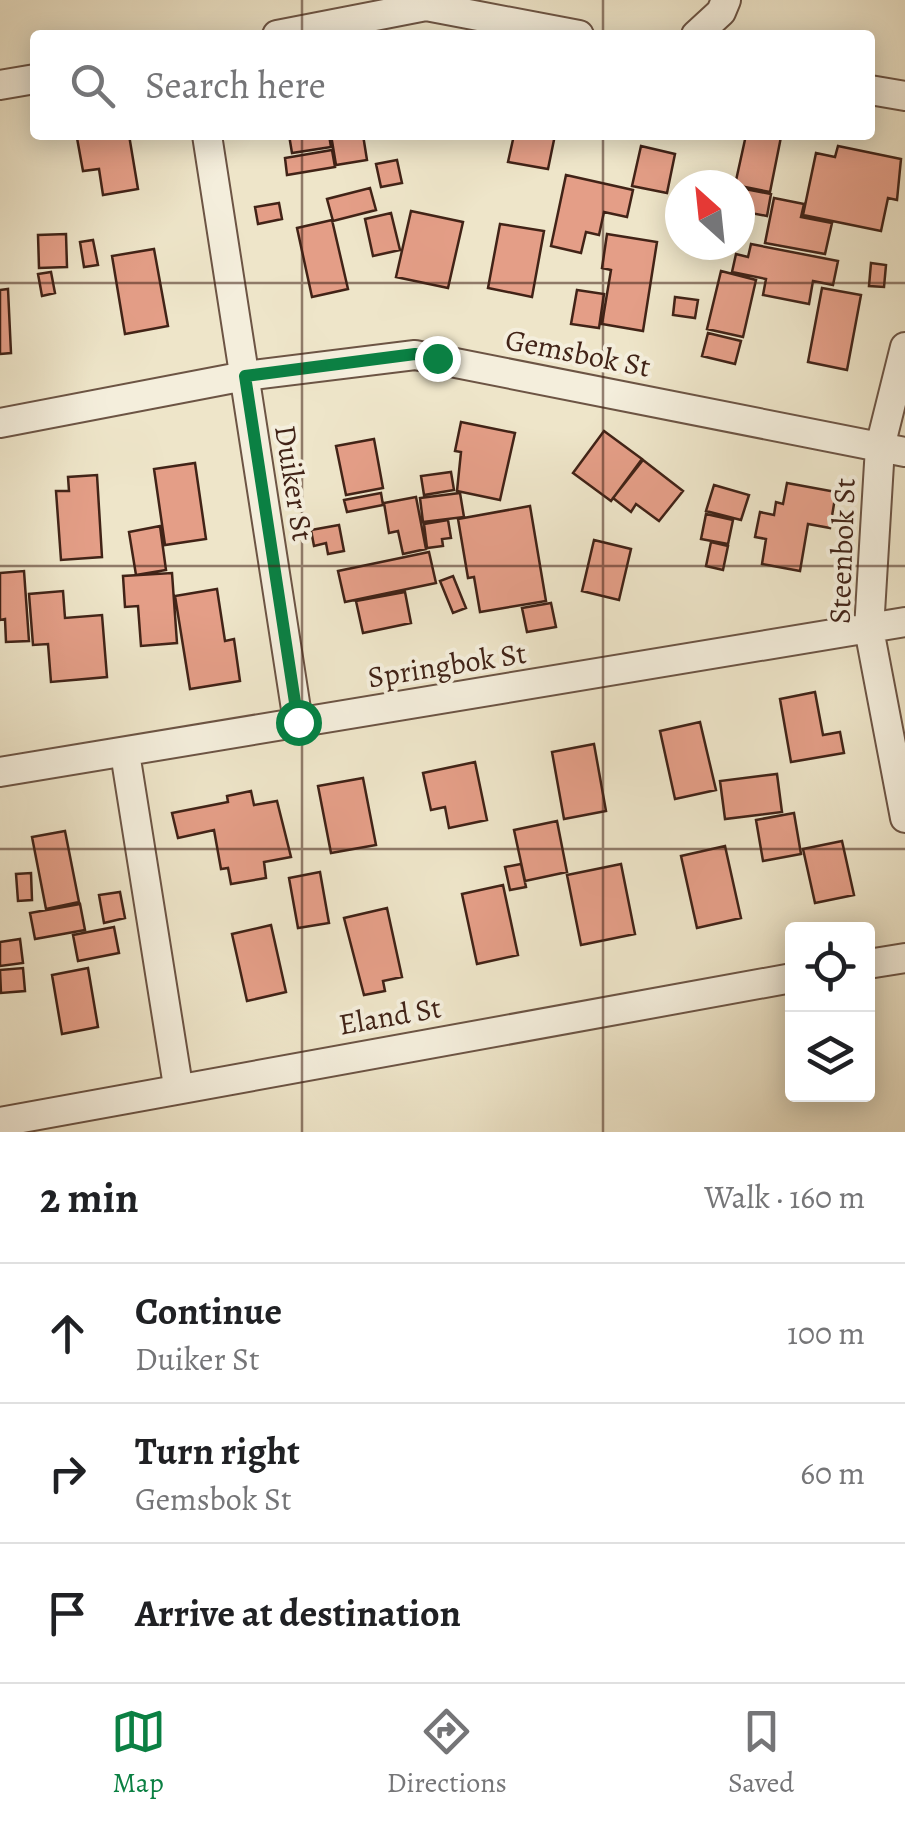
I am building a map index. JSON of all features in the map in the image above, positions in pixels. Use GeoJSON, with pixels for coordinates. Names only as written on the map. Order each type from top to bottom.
{"type":"FeatureCollection","features":[{"type":"Feature","properties":{"kind":"street"},"geometry":{"type":"LineString","coordinates":[[701,30],[721,12],[726,0]]}},
{"type":"Feature","properties":{"kind":"street"},"geometry":{"type":"LineString","coordinates":[[303,30],[426,6],[553,30]]}},
{"type":"Feature","properties":{"kind":"street"},"geometry":{"type":"LineString","coordinates":[[0,85],[30,80]]}},
{"type":"Feature","properties":{"kind":"street"},"geometry":{"type":"LineString","coordinates":[[875,91],[905,96]]}},
{"type":"Feature","properties":{"kind":"street","name":"Duiker St"},"geometry":{"type":"LineString","coordinates":[[207,140],[298,722]]}},
{"type":"Feature","properties":{"kind":"street","name":"Steenbok St"},"geometry":{"type":"LineString","coordinates":[[905,347],[869,630],[905,818]]}},
{"type":"Feature","properties":{"kind":"street","name":"Gemsbok St"},"geometry":{"type":"LineString","coordinates":[[0,423],[245,376],[426,356],[892,450]]}},
{"type":"Feature","properties":{"kind":"street","name":"Springbok St"},"geometry":{"type":"LineString","coordinates":[[0,772],[905,622]]}},
{"type":"Feature","properties":{"kind":"street"},"geometry":{"type":"LineString","coordinates":[[124,753],[178,1086]]}},
{"type":"Feature","properties":{"kind":"street"},"geometry":{"type":"LineString","coordinates":[[875,963],[905,958]]}},
{"type":"Feature","properties":{"kind":"street","name":"Eland St"},"geometry":{"type":"LineString","coordinates":[[0,1122],[178,1086],[785,979]]}},
{"type":"Feature","properties":{"kind":"building"},"geometry":{"type":"Polygon","coordinates":[[[77,140],[130,140],[138,189],[103,195],[99,169],[83,171],[77,140]]]}},
{"type":"Feature","properties":{"kind":"building"},"geometry":{"type":"Polygon","coordinates":[[[290,140],[330,140],[331,147],[292,153],[290,140]]]}},
{"type":"Feature","properties":{"kind":"building"},"geometry":{"type":"Polygon","coordinates":[[[332,140],[364,140],[367,160],[336,165],[332,140]]]}},
{"type":"Feature","properties":{"kind":"building"},"geometry":{"type":"Polygon","coordinates":[[[513,140],[554,140],[548,169],[508,162],[513,140]]]}},
{"type":"Feature","properties":{"kind":"building"},"geometry":{"type":"Polygon","coordinates":[[[745,140],[780,140],[770,192],[755,189],[755,170],[738,170],[745,140]]]}},
{"type":"Feature","properties":{"kind":"building"},"geometry":{"type":"Polygon","coordinates":[[[641,146],[675,154],[672,170],[665,170],[665,193],[632,186],[641,146]]]}},
{"type":"Feature","properties":{"kind":"building"},"geometry":{"type":"Polygon","coordinates":[[[838,146],[901,159],[897,200],[888,198],[881,231],[803,215],[816,153],[835,157],[838,146]]]}},
{"type":"Feature","properties":{"kind":"building"},"geometry":{"type":"Polygon","coordinates":[[[332,150],[335,167],[287,175],[285,158],[332,150]]]}},
{"type":"Feature","properties":{"kind":"building"},"geometry":{"type":"Polygon","coordinates":[[[397,160],[402,183],[381,187],[376,164],[397,160]]]}},
{"type":"Feature","properties":{"kind":"building"},"geometry":{"type":"Polygon","coordinates":[[[566,175],[633,190],[627,217],[604,212],[599,235],[586,232],[581,253],[551,246],[566,175]]]}},
{"type":"Feature","properties":{"kind":"building"},"geometry":{"type":"Polygon","coordinates":[[[370,188],[376,210],[333,221],[327,199],[370,188]]]}},
{"type":"Feature","properties":{"kind":"building"},"geometry":{"type":"Polygon","coordinates":[[[755,191],[771,194],[767,216],[755,214],[755,191]]]}},
{"type":"Feature","properties":{"kind":"building"},"geometry":{"type":"Polygon","coordinates":[[[774,198],[804,204],[801,217],[832,223],[825,254],[765,243],[774,198]]]}},
{"type":"Feature","properties":{"kind":"building"},"geometry":{"type":"Polygon","coordinates":[[[279,203],[282,219],[258,224],[255,207],[279,203]]]}},
{"type":"Feature","properties":{"kind":"building"},"geometry":{"type":"Polygon","coordinates":[[[411,211],[463,222],[448,288],[396,277],[411,211]]]}},
{"type":"Feature","properties":{"kind":"building"},"geometry":{"type":"Polygon","coordinates":[[[391,213],[400,250],[373,256],[365,219],[391,213]]]}},
{"type":"Feature","properties":{"kind":"building"},"geometry":{"type":"Polygon","coordinates":[[[332,220],[348,289],[312,297],[297,228],[332,220]]]}},
{"type":"Feature","properties":{"kind":"building"},"geometry":{"type":"Polygon","coordinates":[[[500,224],[544,231],[532,297],[488,288],[500,224]]]}},
{"type":"Feature","properties":{"kind":"building"},"geometry":{"type":"Polygon","coordinates":[[[66,234],[67,267],[39,268],[38,235],[66,234]]]}},
{"type":"Feature","properties":{"kind":"building"},"geometry":{"type":"Polygon","coordinates":[[[607,234],[657,242],[643,331],[602,324],[611,270],[602,268],[607,234]]]}},
{"type":"Feature","properties":{"kind":"building"},"geometry":{"type":"Polygon","coordinates":[[[93,240],[98,265],[84,267],[80,242],[93,240]]]}},
{"type":"Feature","properties":{"kind":"building"},"geometry":{"type":"Polygon","coordinates":[[[755,245],[838,261],[833,285],[813,281],[809,304],[763,295],[766,279],[732,272],[735,260],[755,260],[755,245]]]}},
{"type":"Feature","properties":{"kind":"building"},"geometry":{"type":"Polygon","coordinates":[[[154,249],[168,326],[125,334],[112,256],[154,249]]]}},
{"type":"Feature","properties":{"kind":"building"},"geometry":{"type":"Polygon","coordinates":[[[871,263],[886,265],[884,287],[869,286],[871,263]]]}},
{"type":"Feature","properties":{"kind":"building"},"geometry":{"type":"Polygon","coordinates":[[[721,271],[756,280],[743,337],[707,329],[721,271]]]}},
{"type":"Feature","properties":{"kind":"building"},"geometry":{"type":"Polygon","coordinates":[[[51,272],[55,293],[42,296],[38,274],[51,272]]]}},
{"type":"Feature","properties":{"kind":"building"},"geometry":{"type":"Polygon","coordinates":[[[822,288],[861,295],[847,370],[808,362],[822,288]]]}},
{"type":"Feature","properties":{"kind":"building"},"geometry":{"type":"Polygon","coordinates":[[[8,289],[11,353],[0,354],[0,290],[8,289]]]}},
{"type":"Feature","properties":{"kind":"building"},"geometry":{"type":"Polygon","coordinates":[[[577,290],[604,294],[599,328],[571,324],[577,290]]]}},
{"type":"Feature","properties":{"kind":"building"},"geometry":{"type":"Polygon","coordinates":[[[675,297],[698,300],[695,318],[673,315],[675,297]]]}},
{"type":"Feature","properties":{"kind":"building"},"geometry":{"type":"Polygon","coordinates":[[[708,333],[741,341],[735,364],[702,356],[708,333]]]}},
{"type":"Feature","properties":{"kind":"building"},"geometry":{"type":"Polygon","coordinates":[[[461,422],[515,433],[500,500],[457,491],[461,452],[455,451],[461,422]]]}},
{"type":"Feature","properties":{"kind":"building"},"geometry":{"type":"Polygon","coordinates":[[[604,431],[642,459],[611,501],[573,473],[604,431]]]}},
{"type":"Feature","properties":{"kind":"building"},"geometry":{"type":"Polygon","coordinates":[[[374,439],[383,488],[346,495],[336,446],[374,439]]]}},
{"type":"Feature","properties":{"kind":"building"},"geometry":{"type":"Polygon","coordinates":[[[643,460],[683,491],[659,521],[636,504],[631,512],[613,498],[643,460]]]}},
{"type":"Feature","properties":{"kind":"building"},"geometry":{"type":"Polygon","coordinates":[[[195,463],[206,539],[165,545],[154,469],[195,463]]]}},
{"type":"Feature","properties":{"kind":"building"},"geometry":{"type":"Polygon","coordinates":[[[451,472],[454,490],[424,495],[421,476],[451,472]]]}},
{"type":"Feature","properties":{"kind":"building"},"geometry":{"type":"Polygon","coordinates":[[[97,475],[102,557],[61,560],[56,491],[69,491],[68,477],[97,475]]]}},
{"type":"Feature","properties":{"kind":"building"},"geometry":{"type":"Polygon","coordinates":[[[787,483],[836,492],[830,528],[808,524],[800,571],[762,564],[766,539],[755,537],[760,512],[774,515],[776,502],[783,504],[787,483]]]}},
{"type":"Feature","properties":{"kind":"building"},"geometry":{"type":"Polygon","coordinates":[[[714,485],[749,495],[741,520],[706,511],[714,485]]]}},
{"type":"Feature","properties":{"kind":"building"},"geometry":{"type":"Polygon","coordinates":[[[381,493],[383,505],[347,512],[344,500],[381,493]]]}},
{"type":"Feature","properties":{"kind":"building"},"geometry":{"type":"Polygon","coordinates":[[[460,493],[464,517],[423,522],[420,498],[460,493]]]}},
{"type":"Feature","properties":{"kind":"building"},"geometry":{"type":"Polygon","coordinates":[[[416,497],[426,549],[403,554],[398,531],[389,533],[384,503],[416,497]]]}},
{"type":"Feature","properties":{"kind":"building"},"geometry":{"type":"Polygon","coordinates":[[[530,506],[546,601],[480,612],[474,577],[468,578],[458,519],[530,506]]]}},
{"type":"Feature","properties":{"kind":"building"},"geometry":{"type":"Polygon","coordinates":[[[706,514],[733,520],[728,544],[701,539],[706,514]]]}},
{"type":"Feature","properties":{"kind":"building"},"geometry":{"type":"Polygon","coordinates":[[[448,520],[451,538],[442,539],[443,546],[427,548],[424,524],[448,520]]]}},
{"type":"Feature","properties":{"kind":"building"},"geometry":{"type":"Polygon","coordinates":[[[339,525],[344,551],[328,554],[326,543],[314,546],[311,530],[339,525]]]}},
{"type":"Feature","properties":{"kind":"building"},"geometry":{"type":"Polygon","coordinates":[[[160,526],[166,570],[136,575],[129,532],[160,526]]]}},
{"type":"Feature","properties":{"kind":"building"},"geometry":{"type":"Polygon","coordinates":[[[594,540],[631,549],[619,600],[582,591],[594,540]]]}},
{"type":"Feature","properties":{"kind":"building"},"geometry":{"type":"Polygon","coordinates":[[[711,542],[728,546],[723,570],[706,566],[711,542]]]}},
{"type":"Feature","properties":{"kind":"building"},"geometry":{"type":"Polygon","coordinates":[[[429,552],[436,583],[345,602],[338,571],[429,552]]]}},
{"type":"Feature","properties":{"kind":"building"},"geometry":{"type":"Polygon","coordinates":[[[24,571],[29,641],[6,642],[5,619],[0,620],[0,573],[24,571]]]}},
{"type":"Feature","properties":{"kind":"building"},"geometry":{"type":"Polygon","coordinates":[[[172,573],[177,643],[141,646],[138,606],[125,607],[123,576],[172,573]]]}},
{"type":"Feature","properties":{"kind":"building"},"geometry":{"type":"Polygon","coordinates":[[[453,576],[466,608],[453,613],[440,581],[453,576]]]}},
{"type":"Feature","properties":{"kind":"building"},"geometry":{"type":"Polygon","coordinates":[[[217,589],[225,641],[234,639],[240,681],[190,689],[175,596],[217,589]]]}},
{"type":"Feature","properties":{"kind":"building"},"geometry":{"type":"Polygon","coordinates":[[[63,591],[65,618],[102,615],[107,677],[51,682],[48,644],[33,645],[29,594],[63,591]]]}},
{"type":"Feature","properties":{"kind":"building"},"geometry":{"type":"Polygon","coordinates":[[[405,592],[411,623],[363,633],[356,601],[405,592]]]}},
{"type":"Feature","properties":{"kind":"building"},"geometry":{"type":"Polygon","coordinates":[[[551,603],[556,627],[527,632],[522,608],[551,603]]]}},
{"type":"Feature","properties":{"kind":"building"},"geometry":{"type":"Polygon","coordinates":[[[815,692],[823,735],[840,732],[844,753],[791,762],[780,699],[815,692]]]}},
{"type":"Feature","properties":{"kind":"building"},"geometry":{"type":"Polygon","coordinates":[[[700,722],[716,790],[675,799],[660,731],[700,722]]]}},
{"type":"Feature","properties":{"kind":"building"},"geometry":{"type":"Polygon","coordinates":[[[594,744],[606,811],[564,819],[552,752],[594,744]]]}},
{"type":"Feature","properties":{"kind":"building"},"geometry":{"type":"Polygon","coordinates":[[[475,762],[487,820],[449,828],[445,807],[431,810],[423,773],[475,762]]]}},
{"type":"Feature","properties":{"kind":"building"},"geometry":{"type":"Polygon","coordinates":[[[777,774],[782,812],[725,819],[720,781],[777,774]]]}},
{"type":"Feature","properties":{"kind":"building"},"geometry":{"type":"Polygon","coordinates":[[[363,778],[376,845],[331,853],[318,786],[363,778]]]}},
{"type":"Feature","properties":{"kind":"building"},"geometry":{"type":"Polygon","coordinates":[[[251,791],[254,805],[277,801],[291,857],[264,862],[266,878],[231,884],[228,868],[221,869],[214,830],[178,838],[172,813],[228,802],[227,796],[251,791]]]}},
{"type":"Feature","properties":{"kind":"building"},"geometry":{"type":"Polygon","coordinates":[[[794,813],[801,854],[763,861],[756,820],[794,813]]]}},
{"type":"Feature","properties":{"kind":"building"},"geometry":{"type":"Polygon","coordinates":[[[557,821],[567,872],[525,881],[514,830],[557,821]]]}},
{"type":"Feature","properties":{"kind":"building"},"geometry":{"type":"Polygon","coordinates":[[[65,831],[79,902],[46,909],[32,837],[65,831]]]}},
{"type":"Feature","properties":{"kind":"building"},"geometry":{"type":"Polygon","coordinates":[[[842,841],[854,895],[815,903],[803,849],[842,841]]]}},
{"type":"Feature","properties":{"kind":"building"},"geometry":{"type":"Polygon","coordinates":[[[725,846],[741,918],[697,928],[681,856],[725,846]]]}},
{"type":"Feature","properties":{"kind":"building"},"geometry":{"type":"Polygon","coordinates":[[[521,864],[526,887],[510,890],[505,867],[521,864]]]}},
{"type":"Feature","properties":{"kind":"building"},"geometry":{"type":"Polygon","coordinates":[[[621,864],[635,934],[581,945],[567,875],[621,864]]]}},
{"type":"Feature","properties":{"kind":"building"},"geometry":{"type":"Polygon","coordinates":[[[320,872],[329,923],[298,928],[289,878],[320,872]]]}},
{"type":"Feature","properties":{"kind":"building"},"geometry":{"type":"Polygon","coordinates":[[[31,873],[32,900],[18,901],[16,874],[31,873]]]}},
{"type":"Feature","properties":{"kind":"building"},"geometry":{"type":"Polygon","coordinates":[[[503,885],[518,955],[477,964],[462,894],[503,885]]]}},
{"type":"Feature","properties":{"kind":"building"},"geometry":{"type":"Polygon","coordinates":[[[120,892],[125,918],[104,923],[99,895],[120,892]]]}},
{"type":"Feature","properties":{"kind":"building"},"geometry":{"type":"Polygon","coordinates":[[[80,904],[85,930],[35,939],[30,913],[80,904]]]}},
{"type":"Feature","properties":{"kind":"building"},"geometry":{"type":"Polygon","coordinates":[[[387,908],[402,977],[383,981],[385,991],[364,995],[344,918],[387,908]]]}},
{"type":"Feature","properties":{"kind":"building"},"geometry":{"type":"Polygon","coordinates":[[[271,925],[286,992],[247,1001],[232,934],[271,925]]]}},
{"type":"Feature","properties":{"kind":"building"},"geometry":{"type":"Polygon","coordinates":[[[114,927],[119,953],[78,961],[73,935],[114,927]]]}},
{"type":"Feature","properties":{"kind":"building"},"geometry":{"type":"Polygon","coordinates":[[[20,939],[23,963],[0,966],[0,942],[20,939]]]}},
{"type":"Feature","properties":{"kind":"building"},"geometry":{"type":"Polygon","coordinates":[[[23,968],[25,991],[1,993],[0,970],[23,968]]]}},
{"type":"Feature","properties":{"kind":"building"},"geometry":{"type":"Polygon","coordinates":[[[88,968],[98,1027],[62,1034],[52,975],[88,968]]]}},
{"type":"Feature","properties":{"kind":"route"},"geometry":{"type":"LineString","coordinates":[[298,722],[245,376],[415,354],[437,358]]}}]}
